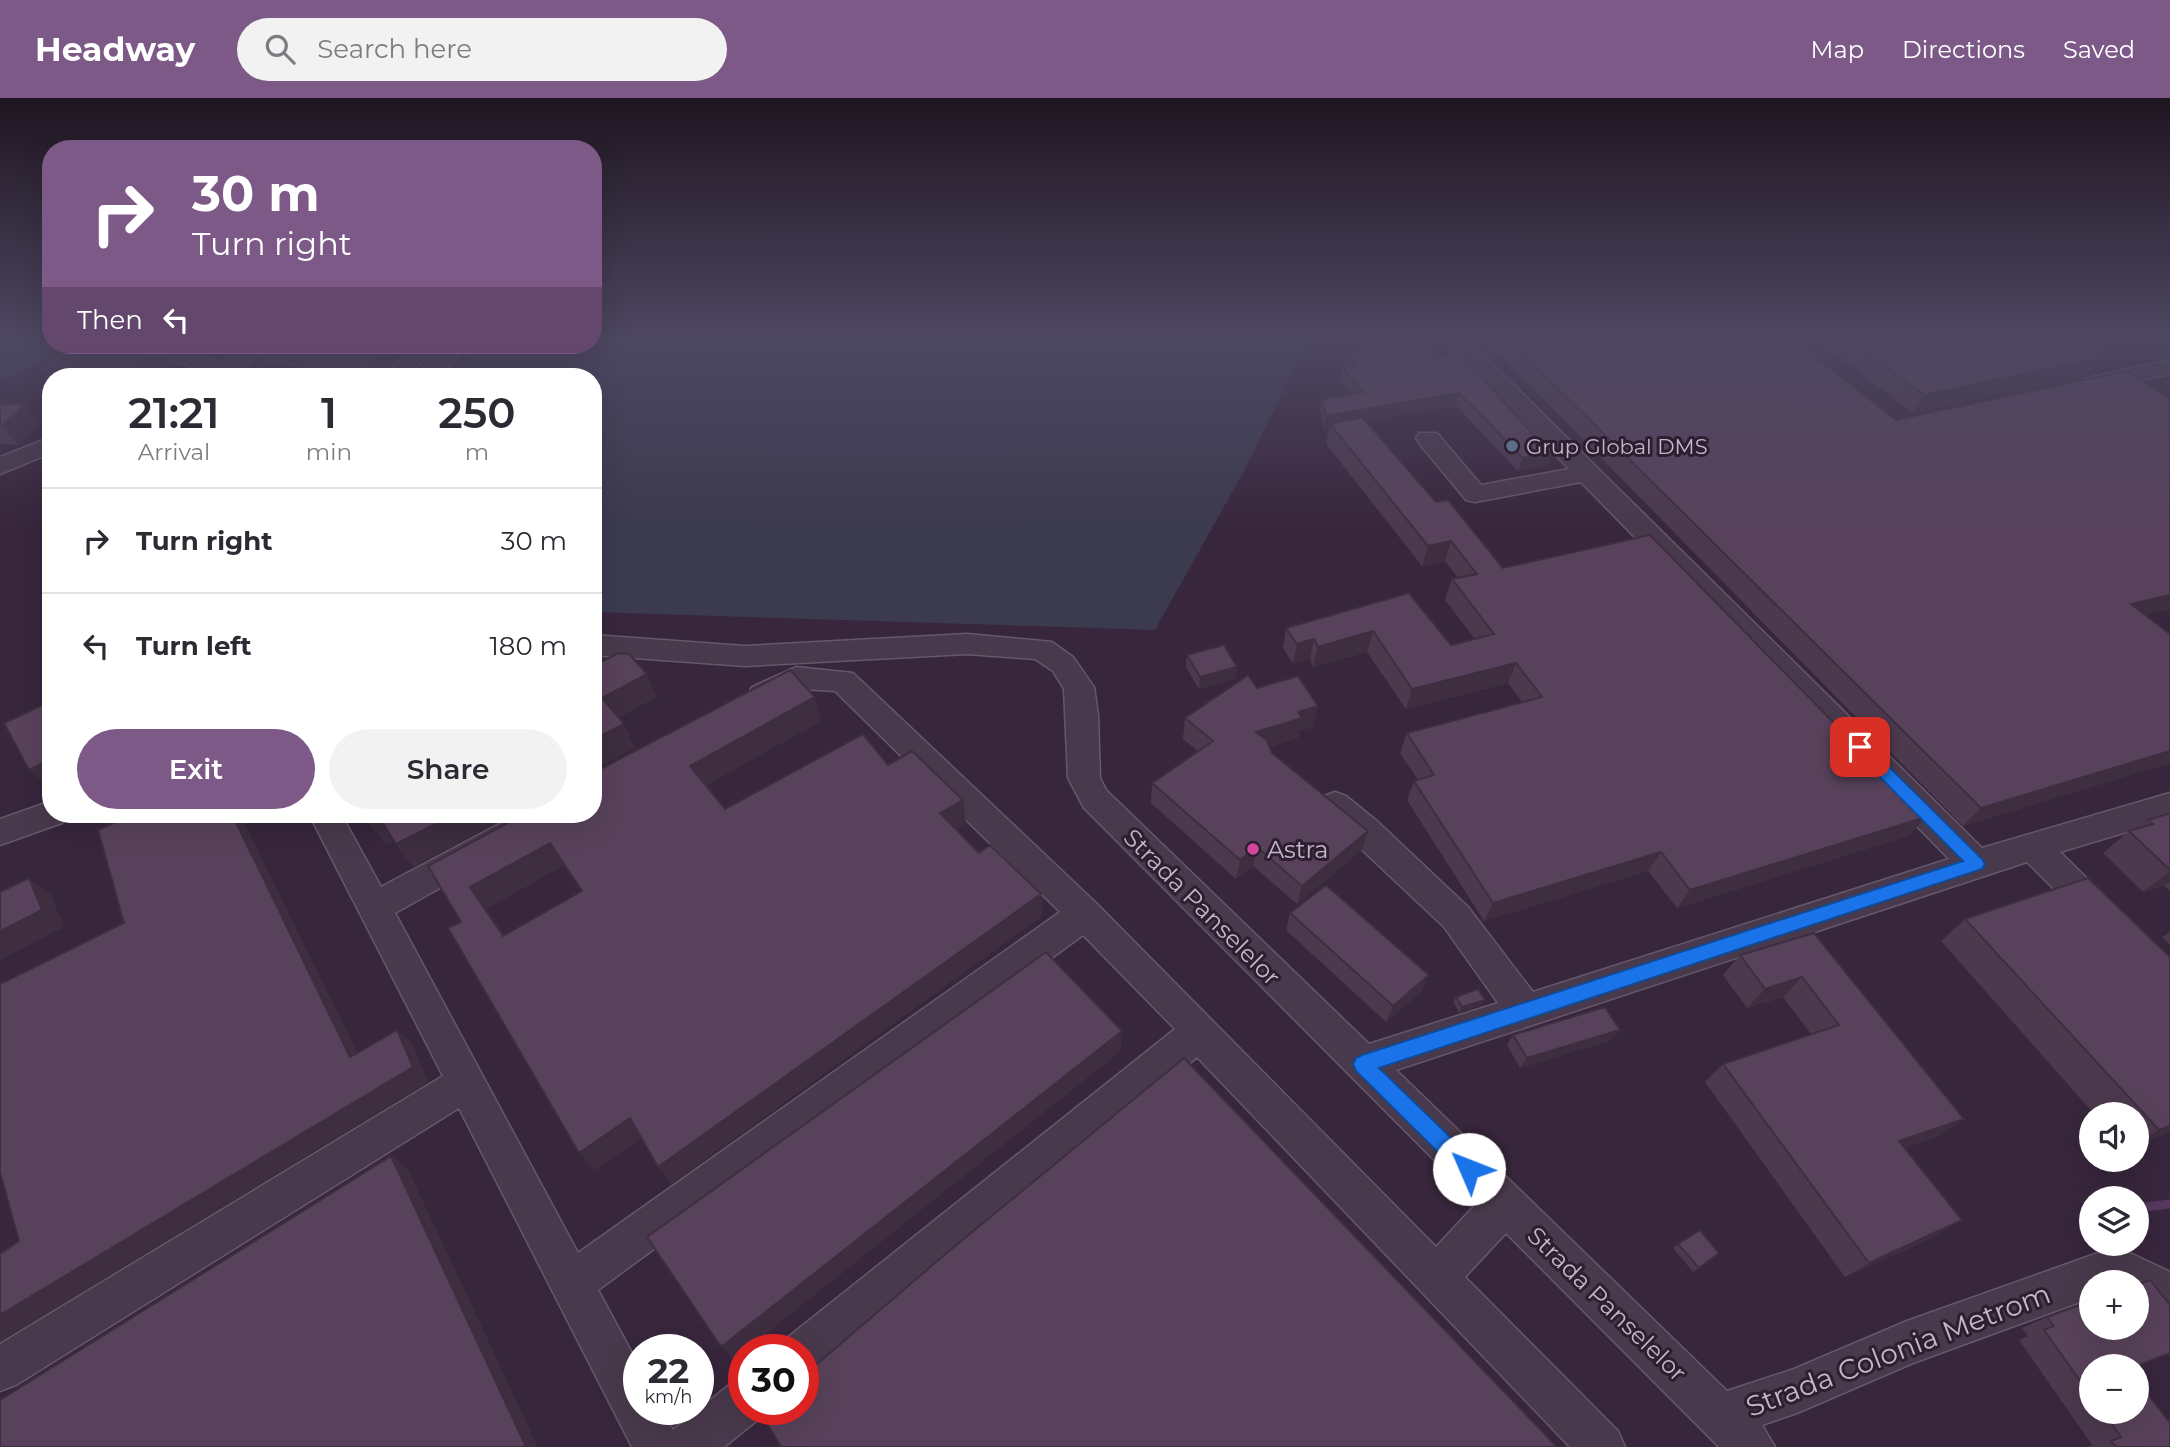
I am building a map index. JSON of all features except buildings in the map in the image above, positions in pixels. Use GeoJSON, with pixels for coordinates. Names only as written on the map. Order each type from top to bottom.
{"type":"FeatureCollection","features":[{"type":"Feature","properties":{"kind":"street"},"geometry":{"type":"LineString","coordinates":[[1516,401],[1976,864]]}},
{"type":"Feature","properties":{"kind":"street"},"geometry":{"type":"LineString","coordinates":[[1428,438],[1475,495],[1588,473]]}},
{"type":"Feature","properties":{"kind":"street"},"geometry":{"type":"LineString","coordinates":[[0,466],[42,447]]}},
{"type":"Feature","properties":{"kind":"street","name":"Strada Panselelor"},"geometry":{"type":"LineString","coordinates":[[602,647],[759,657],[967,644],[1042,649],[1063,664],[1079,687],[1083,715],[1084,778],[1095,799],[1752,1447]]}},
{"type":"Feature","properties":{"kind":"street"},"geometry":{"type":"LineString","coordinates":[[602,669],[616,663],[844,681],[1085,914],[1201,1031],[819,1341]]}},
{"type":"Feature","properties":{"kind":"street"},"geometry":{"type":"LineString","coordinates":[[736,710],[796,678]]}},
{"type":"Feature","properties":{"kind":"street"},"geometry":{"type":"LineString","coordinates":[[1313,788],[1366,831],[1456,917],[1526,1011]]}},
{"type":"Feature","properties":{"kind":"street"},"geometry":{"type":"LineString","coordinates":[[1362,1064],[1976,864],[2170,806]]}},
{"type":"Feature","properties":{"kind":"street"},"geometry":{"type":"LineString","coordinates":[[0,832],[42,818]]}},
{"type":"Feature","properties":{"kind":"street"},"geometry":{"type":"LineString","coordinates":[[330,823],[657,1447]]}},
{"type":"Feature","properties":{"kind":"street"},"geometry":{"type":"LineString","coordinates":[[374,908],[530,823]]}},
{"type":"Feature","properties":{"kind":"street"},"geometry":{"type":"LineString","coordinates":[[2033,847],[2121,934]]}},
{"type":"Feature","properties":{"kind":"street"},"geometry":{"type":"LineString","coordinates":[[571,1284],[1085,914]]}},
{"type":"Feature","properties":{"kind":"street"},"geometry":{"type":"LineString","coordinates":[[1207,1042],[1602,1447]]}},
{"type":"Feature","properties":{"kind":"street"},"geometry":{"type":"LineString","coordinates":[[0,1369],[467,1082]]}},
{"type":"Feature","properties":{"kind":"street"},"geometry":{"type":"LineString","coordinates":[[1437,1276],[1505,1204]]}},
{"type":"Feature","properties":{"kind":"street","name":"Strada Colonia Metrom"},"geometry":{"type":"LineString","coordinates":[[1721,1416],[1797,1391],[1907,1343],[2109,1270],[2128,1273],[2164,1295]]}},
{"type":"Feature","properties":{"kind":"street"},"geometry":{"type":"LineString","coordinates":[[688,1447],[728,1415]]}},
{"type":"Feature","properties":{"kind":"shaded area"},"geometry":{"type":"Polygon","coordinates":[[[602,401],[1278,401],[1244,471],[1155,630],[602,612],[602,401]]]}},
{"type":"Feature","properties":{"kind":"waterway"},"geometry":{"type":"LineString","coordinates":[[2149,1207],[2170,1204]]}},
{"type":"Feature","properties":{"kind":"place","name":"Grup Global DMS"},"geometry":{"type":"Point","coordinates":[1512,446]}},
{"type":"Feature","properties":{"kind":"place","name":"Astra"},"geometry":{"type":"Point","coordinates":[1253,849]}},
{"type":"Feature","properties":{"kind":"route"},"geometry":{"type":"LineString","coordinates":[[1469,1169],[1362,1064],[1976,864],[1860,747]]}}]}
